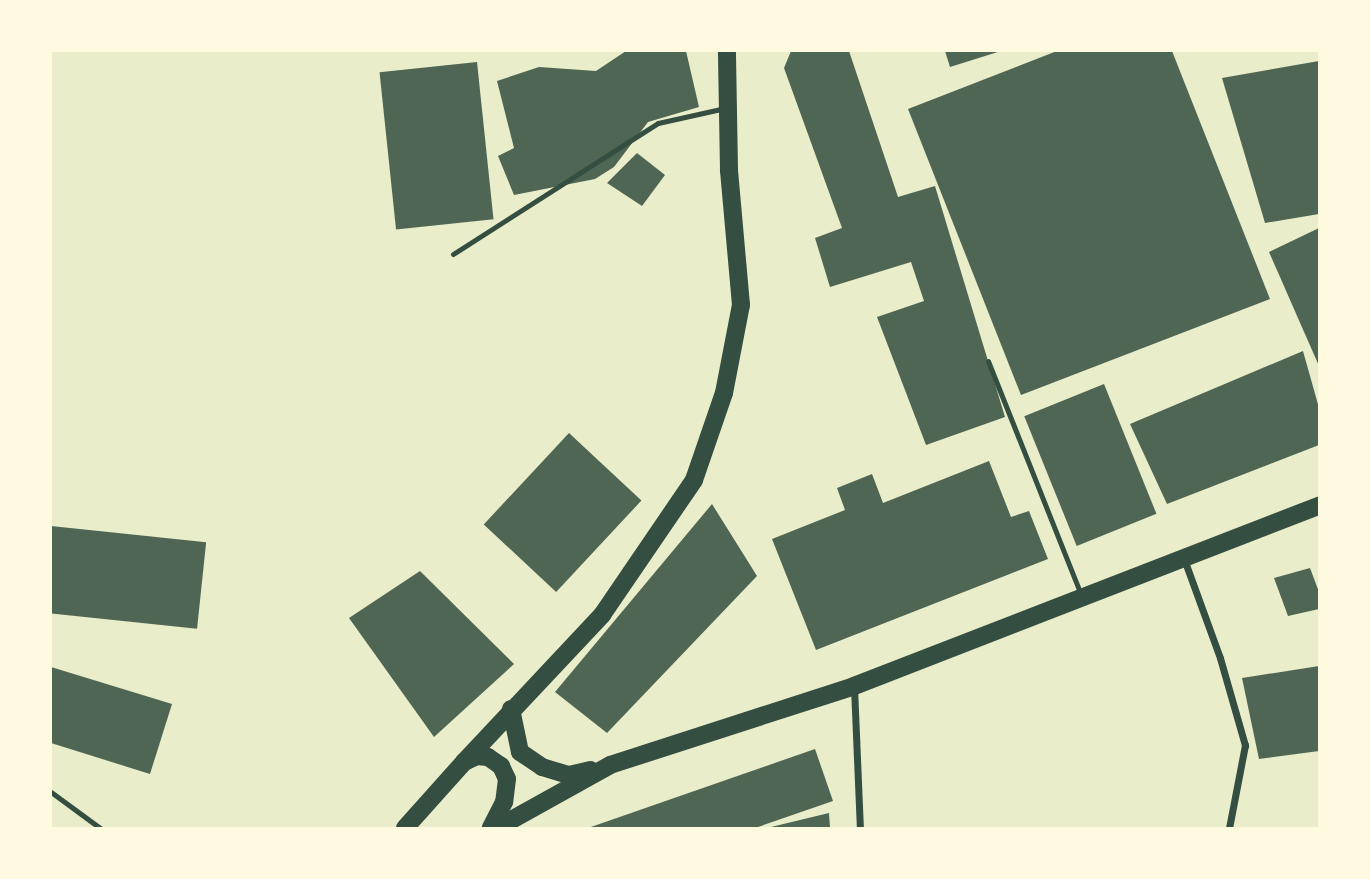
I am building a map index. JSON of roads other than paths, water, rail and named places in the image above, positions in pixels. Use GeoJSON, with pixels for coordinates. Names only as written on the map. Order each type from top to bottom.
{"type":"FeatureCollection","features":[{"type":"Feature","properties":{"kind":"main road"},"geometry":{"type":"LineString","coordinates":[[405,828],[511,709],[602,615],[694,480],[724,393],[741,305],[727,51]]}},
{"type":"Feature","properties":{"kind":"main road"},"geometry":{"type":"LineString","coordinates":[[511,709],[520,752],[542,767],[569,775],[610,765],[853,686],[1319,506]]}},
{"type":"Feature","properties":{"kind":"main road"},"geometry":{"type":"LineString","coordinates":[[464,762],[488,757],[507,779],[504,802],[491,828]]}},
{"type":"Feature","properties":{"kind":"main road"},"geometry":{"type":"LineString","coordinates":[[497,828],[610,765]]}},
{"type":"Feature","properties":{"kind":"street"},"geometry":{"type":"LineString","coordinates":[[1183,559],[1220,658],[1245,746],[1229,828]]}},
{"type":"Feature","properties":{"kind":"street"},"geometry":{"type":"LineString","coordinates":[[853,686],[860,828]]}},
{"type":"Feature","properties":{"kind":"lane"},"geometry":{"type":"LineString","coordinates":[[453,254],[658,123],[728,107]]}},
{"type":"Feature","properties":{"kind":"lane"},"geometry":{"type":"LineString","coordinates":[[988,361],[1082,598]]}},
{"type":"Feature","properties":{"kind":"lane"},"geometry":{"type":"LineString","coordinates":[[51,792],[100,828]]}}]}
